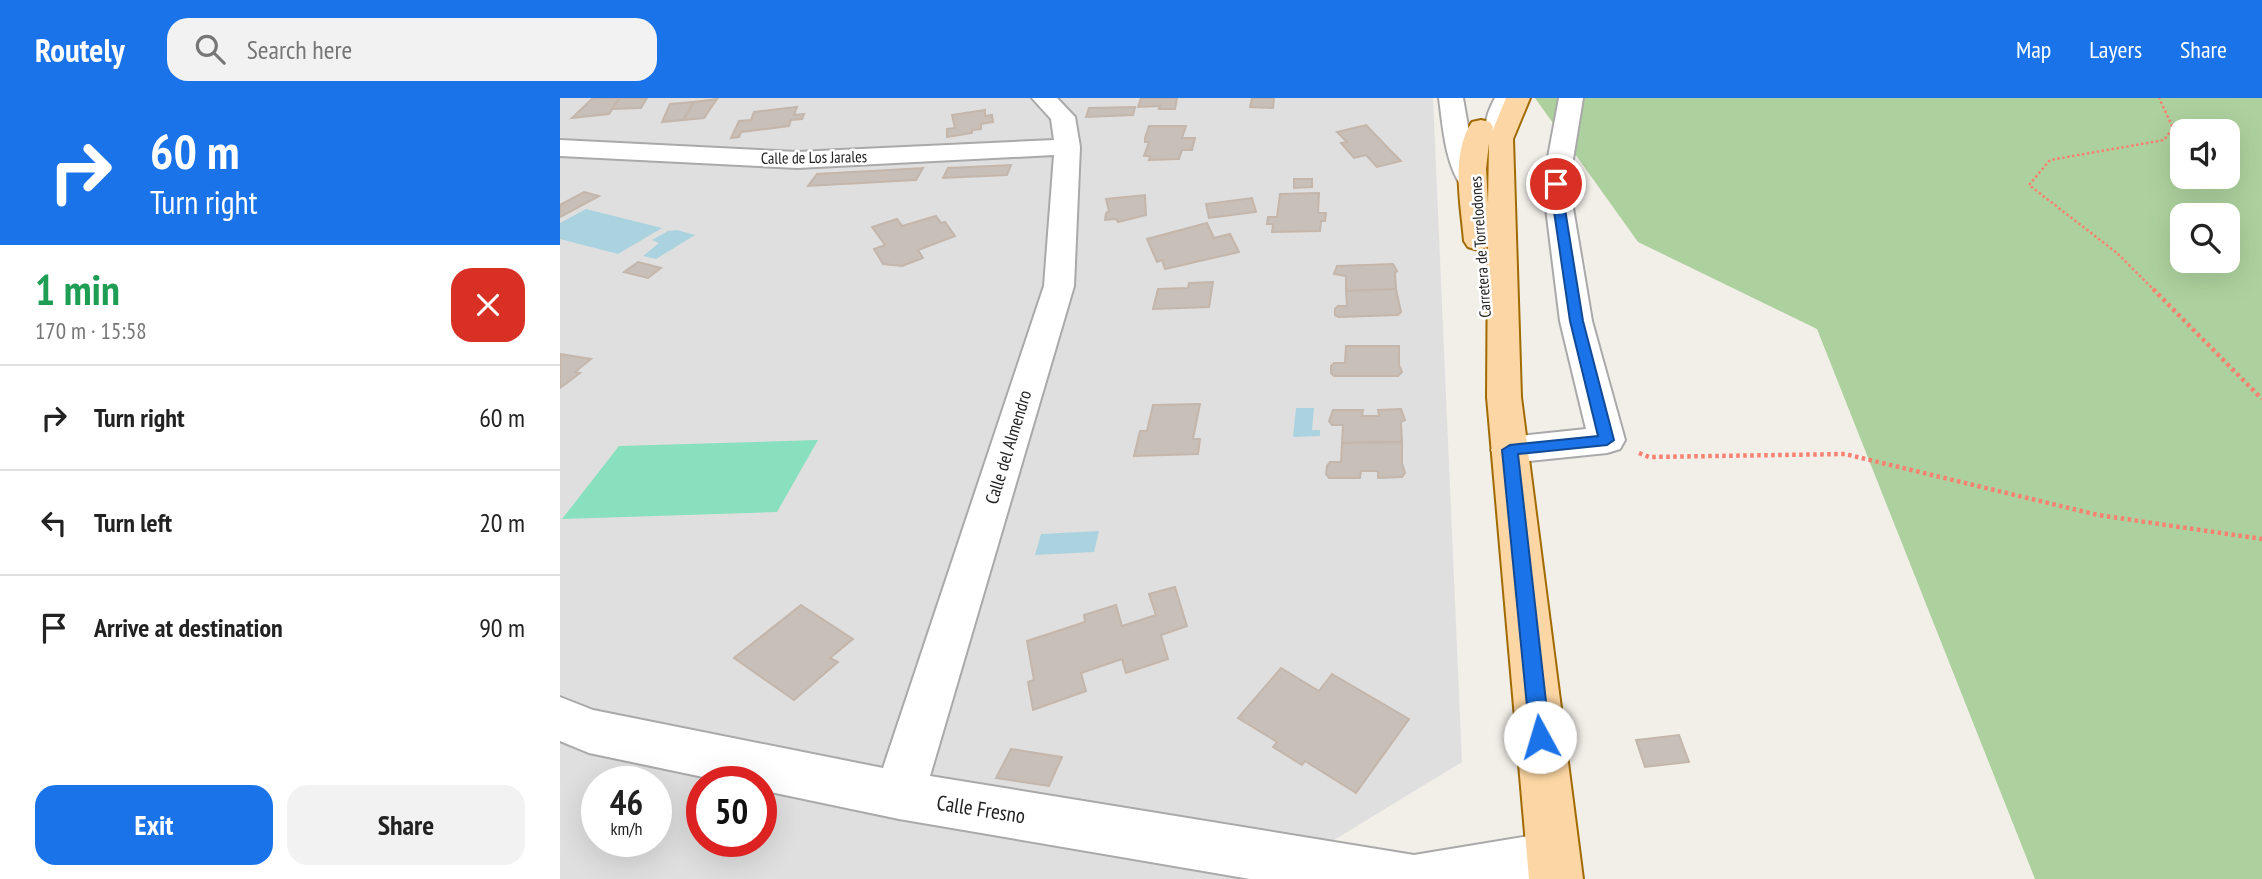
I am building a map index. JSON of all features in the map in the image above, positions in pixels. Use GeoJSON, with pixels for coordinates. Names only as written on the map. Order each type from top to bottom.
{"type":"FeatureCollection","features":[{"type":"Feature","properties":{"kind":"main road","name":"Carretera de Torrelodones"},"geometry":{"type":"LineString","coordinates":[[1494,98],[1478,135],[1472,183],[1487,334],[1504,397]]}},
{"type":"Feature","properties":{"kind":"main road","name":"Carretera de Torrelodones"},"geometry":{"type":"LineString","coordinates":[[1518,98],[1501,139],[1504,397],[1555,869]]}},
{"type":"Feature","properties":{"kind":"street","name":"Calle del Almendro"},"geometry":{"type":"LineString","coordinates":[[899,795],[1059,286],[1067,147],[1063,117],[1044,98]]}},
{"type":"Feature","properties":{"kind":"street"},"geometry":{"type":"LineString","coordinates":[[1451,98],[1459,149],[1472,183]]}},
{"type":"Feature","properties":{"kind":"street"},"geometry":{"type":"LineString","coordinates":[[1501,139],[1497,116],[1507,98]]}},
{"type":"Feature","properties":{"kind":"street"},"geometry":{"type":"LineString","coordinates":[[1510,450],[1607,440],[1576,321],[1556,184],[1570,98]]}},
{"type":"Feature","properties":{"kind":"street","name":"Calle de Los Jarales"},"geometry":{"type":"LineString","coordinates":[[560,148],[797,160],[1067,147]]}},
{"type":"Feature","properties":{"kind":"street","name":"Calle Fresno"},"geometry":{"type":"LineString","coordinates":[[560,718],[589,731],[899,795],[1408,879]]}},
{"type":"Feature","properties":{"kind":"street"},"geometry":{"type":"LineString","coordinates":[[1420,879],[1555,869]]}},
{"type":"Feature","properties":{"kind":"path"},"geometry":{"type":"LineString","coordinates":[[2159,98],[2173,128],[2164,140],[2050,160],[2029,185],[2117,253],[2262,399]]}},
{"type":"Feature","properties":{"kind":"path"},"geometry":{"type":"LineString","coordinates":[[1607,440],[1649,457],[1845,454],[2098,514],[2262,539]]}},
{"type":"Feature","properties":{"kind":"shaded area"},"geometry":{"type":"Polygon","coordinates":[[[560,98],[1433,98],[1462,762],[1270,879],[560,879],[560,98]]]}},
{"type":"Feature","properties":{"kind":"green space"},"geometry":{"type":"Polygon","coordinates":[[[1535,98],[2262,98],[2262,879],[2035,879],[1817,329],[1638,242],[1535,98]]]}},
{"type":"Feature","properties":{"kind":"green space"},"geometry":{"type":"Polygon","coordinates":[[[818,440],[777,512],[562,519],[619,446],[818,440]]]}},
{"type":"Feature","properties":{"kind":"water"},"geometry":{"type":"Polygon","coordinates":[[[586,209],[662,228],[618,254],[560,239],[560,223],[586,209]]]}},
{"type":"Feature","properties":{"kind":"water"},"geometry":{"type":"Polygon","coordinates":[[[677,230],[695,235],[656,259],[643,256],[659,243],[652,240],[668,231],[677,230]]]}},
{"type":"Feature","properties":{"kind":"water"},"geometry":{"type":"Polygon","coordinates":[[[1296,408],[1314,408],[1312,430],[1320,430],[1320,436],[1293,437],[1296,408]]]}},
{"type":"Feature","properties":{"kind":"water"},"geometry":{"type":"Polygon","coordinates":[[[1099,531],[1094,552],[1035,555],[1041,534],[1099,531]]]}},
{"type":"Feature","properties":{"kind":"building"},"geometry":{"type":"Polygon","coordinates":[[[593,98],[620,98],[609,114],[572,118],[593,98]]]}},
{"type":"Feature","properties":{"kind":"building"},"geometry":{"type":"Polygon","coordinates":[[[620,98],[647,98],[641,108],[612,109],[620,98]]]}},
{"type":"Feature","properties":{"kind":"building"},"geometry":{"type":"Polygon","coordinates":[[[1141,98],[1177,98],[1175,109],[1159,109],[1160,106],[1138,107],[1141,98]]]}},
{"type":"Feature","properties":{"kind":"building"},"geometry":{"type":"Polygon","coordinates":[[[1252,98],[1274,98],[1273,108],[1250,107],[1252,98]]]}},
{"type":"Feature","properties":{"kind":"building"},"geometry":{"type":"Polygon","coordinates":[[[717,99],[704,118],[683,120],[694,102],[717,99]]]}},
{"type":"Feature","properties":{"kind":"building"},"geometry":{"type":"Polygon","coordinates":[[[694,102],[683,120],[662,122],[670,104],[694,102]]]}},
{"type":"Feature","properties":{"kind":"building"},"geometry":{"type":"Polygon","coordinates":[[[797,107],[794,115],[804,114],[802,119],[791,120],[789,126],[741,132],[739,137],[731,138],[739,121],[751,120],[754,112],[797,107]]]}},
{"type":"Feature","properties":{"kind":"building"},"geometry":{"type":"Polygon","coordinates":[[[1135,107],[1133,115],[1086,117],[1089,108],[1135,107]]]}},
{"type":"Feature","properties":{"kind":"building"},"geometry":{"type":"Polygon","coordinates":[[[985,110],[985,116],[992,115],[993,122],[981,124],[981,129],[972,130],[972,133],[947,137],[947,129],[955,128],[952,115],[985,110]]]}},
{"type":"Feature","properties":{"kind":"building"},"geometry":{"type":"Polygon","coordinates":[[[1366,125],[1401,161],[1377,167],[1366,155],[1354,158],[1341,143],[1347,142],[1337,132],[1366,125]]]}},
{"type":"Feature","properties":{"kind":"building"},"geometry":{"type":"Polygon","coordinates":[[[1149,126],[1186,126],[1182,138],[1195,138],[1192,150],[1182,150],[1179,159],[1149,160],[1150,156],[1144,156],[1149,142],[1145,142],[1145,138],[1149,126]]]}},
{"type":"Feature","properties":{"kind":"building"},"geometry":{"type":"Polygon","coordinates":[[[1011,165],[1007,175],[943,178],[948,168],[1011,165]]]}},
{"type":"Feature","properties":{"kind":"building"},"geometry":{"type":"Polygon","coordinates":[[[923,168],[916,180],[808,186],[817,174],[923,168]]]}},
{"type":"Feature","properties":{"kind":"building"},"geometry":{"type":"Polygon","coordinates":[[[1294,179],[1312,179],[1312,187],[1294,188],[1294,179]]]}},
{"type":"Feature","properties":{"kind":"building"},"geometry":{"type":"Polygon","coordinates":[[[584,192],[599,196],[560,217],[560,205],[584,192]]]}},
{"type":"Feature","properties":{"kind":"building"},"geometry":{"type":"Polygon","coordinates":[[[1319,193],[1318,213],[1326,213],[1325,221],[1321,221],[1320,231],[1272,232],[1273,224],[1267,224],[1268,217],[1277,217],[1280,194],[1319,193]]]}},
{"type":"Feature","properties":{"kind":"building"},"geometry":{"type":"Polygon","coordinates":[[[1145,195],[1146,215],[1118,222],[1116,219],[1105,220],[1109,211],[1106,199],[1145,195]]]}},
{"type":"Feature","properties":{"kind":"building"},"geometry":{"type":"Polygon","coordinates":[[[1252,198],[1256,212],[1209,218],[1206,204],[1252,198]]]}},
{"type":"Feature","properties":{"kind":"building"},"geometry":{"type":"Polygon","coordinates":[[[936,216],[941,223],[945,222],[955,236],[918,250],[923,258],[902,266],[883,264],[874,249],[885,245],[872,227],[897,219],[902,226],[936,216]]]}},
{"type":"Feature","properties":{"kind":"building"},"geometry":{"type":"Polygon","coordinates":[[[1207,223],[1214,238],[1230,234],[1239,252],[1165,269],[1162,260],[1157,262],[1147,239],[1207,223]]]}},
{"type":"Feature","properties":{"kind":"building"},"geometry":{"type":"Polygon","coordinates":[[[638,262],[661,268],[648,278],[624,272],[638,262]]]}},
{"type":"Feature","properties":{"kind":"building"},"geometry":{"type":"Polygon","coordinates":[[[1393,264],[1397,271],[1396,289],[1346,291],[1346,276],[1334,274],[1337,266],[1393,264]]]}},
{"type":"Feature","properties":{"kind":"building"},"geometry":{"type":"Polygon","coordinates":[[[1213,282],[1209,307],[1153,309],[1158,289],[1188,288],[1189,283],[1213,282]]]}},
{"type":"Feature","properties":{"kind":"building"},"geometry":{"type":"Polygon","coordinates":[[[1396,289],[1401,312],[1398,315],[1335,315],[1338,306],[1347,306],[1346,291],[1396,289]]]}},
{"type":"Feature","properties":{"kind":"building"},"geometry":{"type":"Polygon","coordinates":[[[1346,346],[1399,346],[1399,365],[1402,372],[1398,376],[1334,376],[1331,366],[1334,363],[1345,363],[1346,346]]]}},
{"type":"Feature","properties":{"kind":"building"},"geometry":{"type":"Polygon","coordinates":[[[560,354],[591,359],[575,372],[580,373],[560,388],[560,354]]]}},
{"type":"Feature","properties":{"kind":"building"},"geometry":{"type":"Polygon","coordinates":[[[1200,404],[1193,439],[1200,439],[1198,454],[1134,456],[1140,431],[1147,431],[1153,405],[1200,404]]]}},
{"type":"Feature","properties":{"kind":"building"},"geometry":{"type":"Polygon","coordinates":[[[1401,409],[1405,420],[1401,422],[1402,442],[1342,443],[1343,425],[1332,425],[1329,421],[1333,410],[1363,410],[1362,416],[1379,416],[1378,410],[1401,409]]]}},
{"type":"Feature","properties":{"kind":"building"},"geometry":{"type":"Polygon","coordinates":[[[1402,442],[1405,473],[1402,477],[1378,478],[1378,471],[1361,471],[1360,478],[1329,478],[1326,474],[1330,462],[1341,462],[1342,443],[1402,442]]]}},
{"type":"Feature","properties":{"kind":"building"},"geometry":{"type":"Polygon","coordinates":[[[1175,587],[1187,626],[1161,635],[1168,659],[1126,673],[1122,659],[1081,673],[1086,691],[1033,710],[1028,682],[1034,680],[1027,641],[1085,622],[1084,615],[1116,605],[1122,626],[1156,615],[1149,594],[1175,587]]]}},
{"type":"Feature","properties":{"kind":"building"},"geometry":{"type":"Polygon","coordinates":[[[801,605],[853,639],[830,658],[838,662],[794,700],[734,658],[801,605]]]}},
{"type":"Feature","properties":{"kind":"building"},"geometry":{"type":"Polygon","coordinates":[[[1281,668],[1319,691],[1332,674],[1409,719],[1356,793],[1305,761],[1302,765],[1273,747],[1277,742],[1238,718],[1281,668]]]}},
{"type":"Feature","properties":{"kind":"building"},"geometry":{"type":"Polygon","coordinates":[[[1679,735],[1689,762],[1645,767],[1636,740],[1679,735]]]}},
{"type":"Feature","properties":{"kind":"building"},"geometry":{"type":"Polygon","coordinates":[[[1011,749],[1062,757],[1049,786],[996,778],[1011,749]]]}},
{"type":"Feature","properties":{"kind":"route"},"geometry":{"type":"LineString","coordinates":[[1540,737],[1510,450],[1607,440],[1576,321],[1556,184]]}}]}
